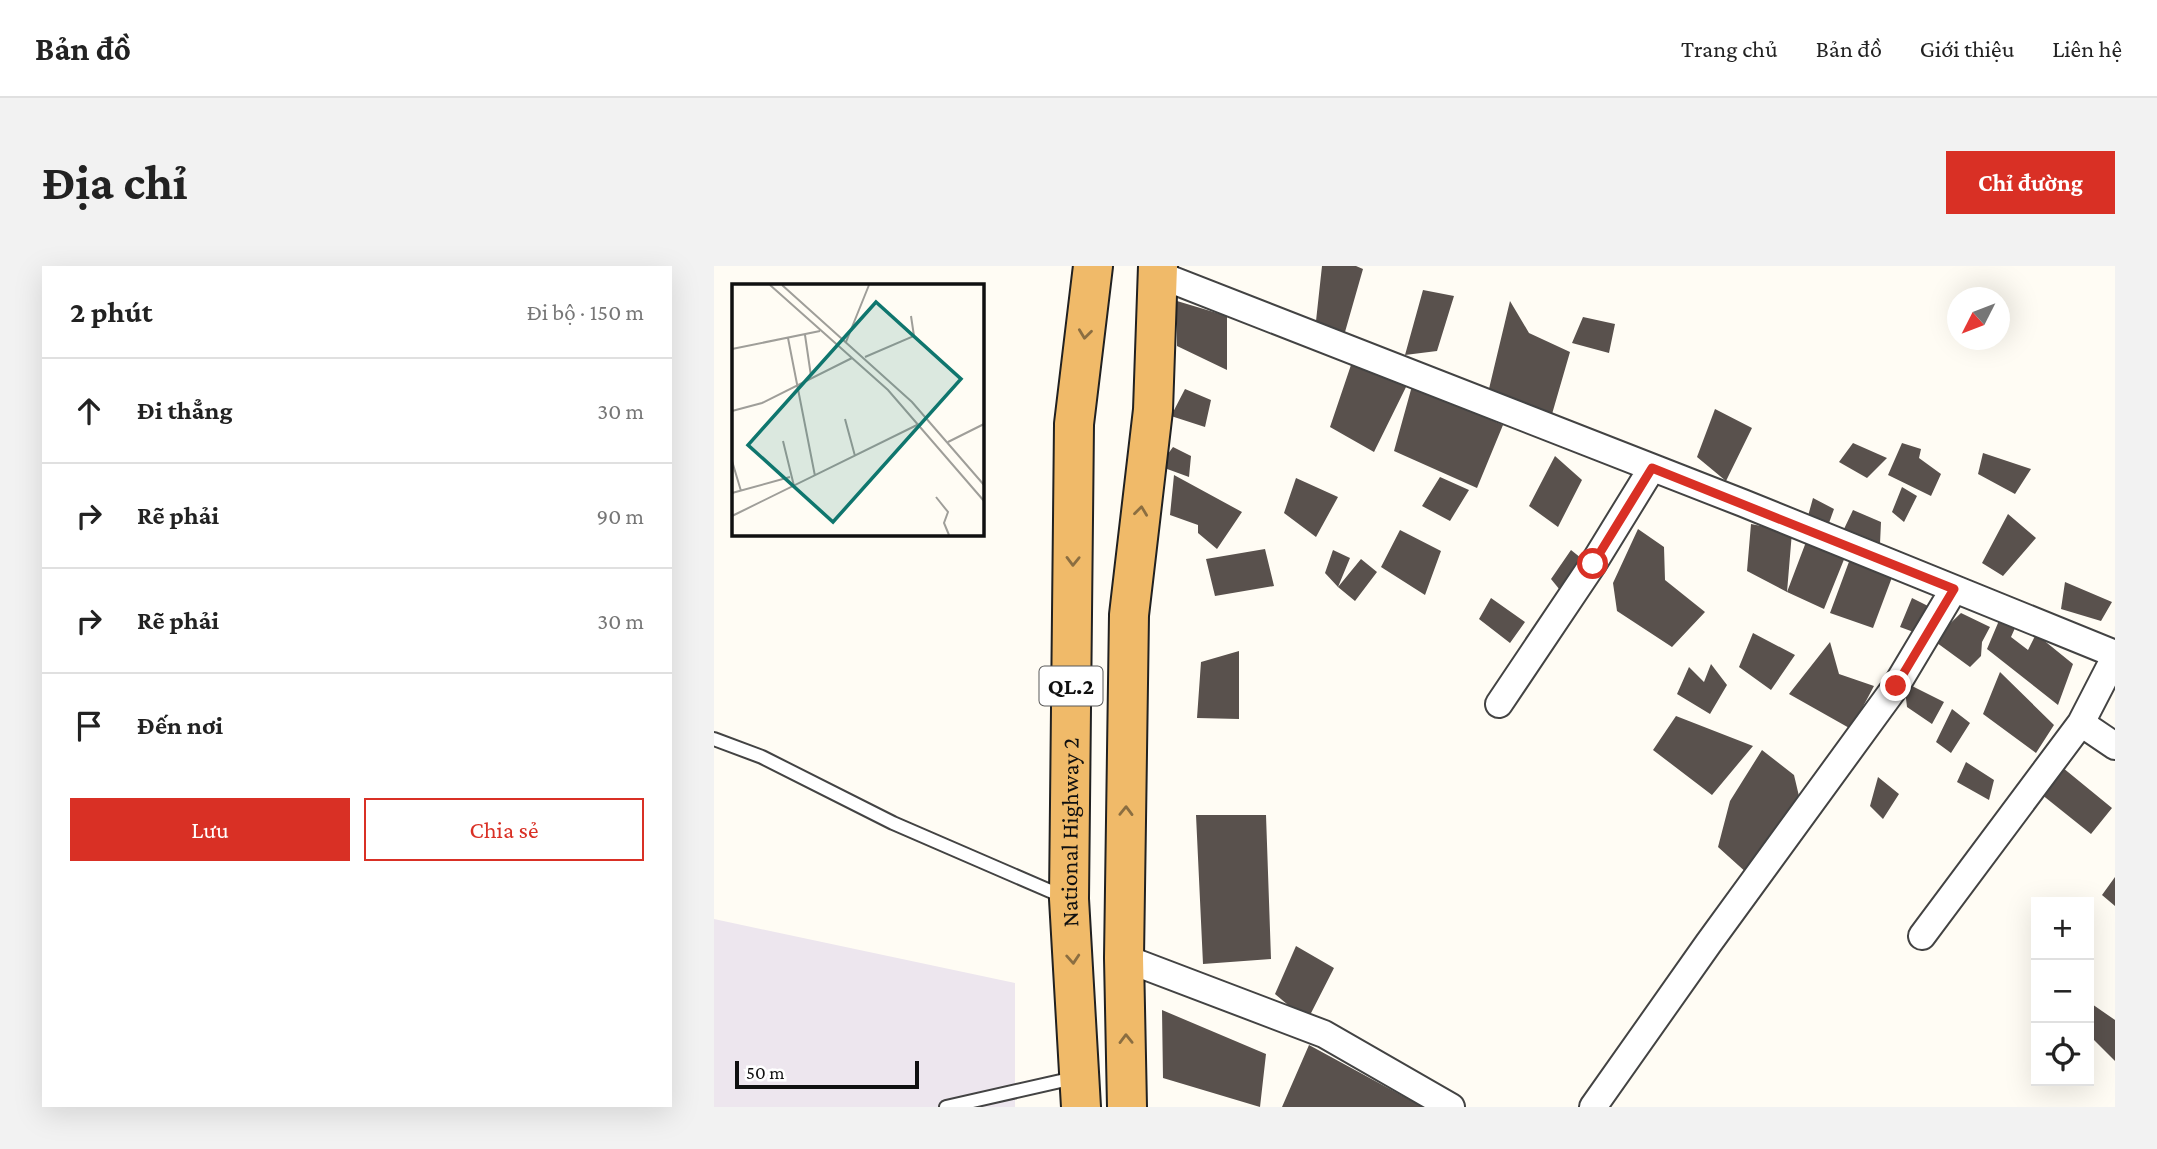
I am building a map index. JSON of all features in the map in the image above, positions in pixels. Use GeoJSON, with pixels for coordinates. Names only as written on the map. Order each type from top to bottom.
{"type":"FeatureCollection","features":[{"type":"Feature","properties":{"kind":"highway","name":"National Highway 2"},"geometry":{"type":"LineString","coordinates":[[1081,1092],[1069,899],[1074,424],[1093,266]]}},
{"type":"Feature","properties":{"kind":"highway","name":"QL.2"},"geometry":{"type":"LineString","coordinates":[[1127,1107],[1124,958],[1129,615],[1153,410],[1157,270]]}},
{"type":"Feature","properties":{"kind":"street"},"geometry":{"type":"LineString","coordinates":[[1157,270],[2115,655],[2081,723],[1922,936]]}},
{"type":"Feature","properties":{"kind":"street"},"geometry":{"type":"LineString","coordinates":[[1499,704],[1593,564],[1652,468]]}},
{"type":"Feature","properties":{"kind":"street"},"geometry":{"type":"LineString","coordinates":[[1593,1107],[1707,944],[1896,686],[1954,589]]}},
{"type":"Feature","properties":{"kind":"street"},"geometry":{"type":"LineString","coordinates":[[2081,723],[2115,746]]}},
{"type":"Feature","properties":{"kind":"street"},"geometry":{"type":"LineString","coordinates":[[1124,958],[1324,1034],[1434,1103]]}},
{"type":"Feature","properties":{"kind":"lane"},"geometry":{"type":"LineString","coordinates":[[714,739],[762,757],[893,823],[1069,899]]}},
{"type":"Feature","properties":{"kind":"lane"},"geometry":{"type":"LineString","coordinates":[[946,1107],[1081,1092]]}},
{"type":"Feature","properties":{"kind":"shaded area"},"geometry":{"type":"Polygon","coordinates":[[[714,919],[1015,983],[1015,1107],[714,1107],[714,919]]]}},
{"type":"Feature","properties":{"kind":"building"},"geometry":{"type":"Polygon","coordinates":[[[1322,266],[1356,266],[1363,269],[1345,332],[1316,321],[1322,266]]]}},
{"type":"Feature","properties":{"kind":"building"},"geometry":{"type":"Polygon","coordinates":[[[1423,290],[1454,296],[1437,351],[1405,355],[1423,290]]]}},
{"type":"Feature","properties":{"kind":"building"},"geometry":{"type":"Polygon","coordinates":[[[1177,301],[1227,316],[1227,370],[1177,346],[1177,301]]]}},
{"type":"Feature","properties":{"kind":"building"},"geometry":{"type":"Polygon","coordinates":[[[1510,301],[1529,333],[1570,352],[1550,421],[1488,393],[1510,301]]]}},
{"type":"Feature","properties":{"kind":"building"},"geometry":{"type":"Polygon","coordinates":[[[1583,317],[1615,324],[1609,353],[1572,343],[1583,317]]]}},
{"type":"Feature","properties":{"kind":"building"},"geometry":{"type":"Polygon","coordinates":[[[1351,365],[1407,385],[1374,452],[1330,427],[1351,365]]]}},
{"type":"Feature","properties":{"kind":"building"},"geometry":{"type":"Polygon","coordinates":[[[1412,386],[1503,425],[1477,488],[1394,451],[1412,386]]]}},
{"type":"Feature","properties":{"kind":"building"},"geometry":{"type":"Polygon","coordinates":[[[1185,389],[1211,400],[1205,427],[1171,416],[1185,389]]]}},
{"type":"Feature","properties":{"kind":"building"},"geometry":{"type":"Polygon","coordinates":[[[1715,409],[1752,428],[1726,481],[1697,457],[1715,409]]]}},
{"type":"Feature","properties":{"kind":"building"},"geometry":{"type":"Polygon","coordinates":[[[1853,443],[1887,458],[1867,478],[1839,462],[1853,443]]]}},
{"type":"Feature","properties":{"kind":"building"},"geometry":{"type":"Polygon","coordinates":[[[1902,443],[1921,449],[1919,458],[1941,474],[1931,496],[1888,475],[1902,443]]]}},
{"type":"Feature","properties":{"kind":"building"},"geometry":{"type":"Polygon","coordinates":[[[1173,447],[1191,456],[1189,477],[1159,466],[1173,447]]]}},
{"type":"Feature","properties":{"kind":"building"},"geometry":{"type":"Polygon","coordinates":[[[1983,453],[2031,469],[2015,494],[1978,474],[1983,453]]]}},
{"type":"Feature","properties":{"kind":"building"},"geometry":{"type":"Polygon","coordinates":[[[1555,456],[1582,480],[1558,527],[1529,506],[1555,456]]]}},
{"type":"Feature","properties":{"kind":"building"},"geometry":{"type":"Polygon","coordinates":[[[1174,475],[1242,512],[1217,549],[1198,533],[1198,525],[1170,515],[1174,475]]]}},
{"type":"Feature","properties":{"kind":"building"},"geometry":{"type":"Polygon","coordinates":[[[1440,477],[1469,490],[1450,521],[1422,506],[1440,477]]]}},
{"type":"Feature","properties":{"kind":"building"},"geometry":{"type":"Polygon","coordinates":[[[1296,478],[1338,497],[1316,537],[1284,513],[1296,478]]]}},
{"type":"Feature","properties":{"kind":"building"},"geometry":{"type":"Polygon","coordinates":[[[1902,487],[1917,496],[1904,522],[1892,512],[1902,487]]]}},
{"type":"Feature","properties":{"kind":"building"},"geometry":{"type":"Polygon","coordinates":[[[1813,498],[1834,509],[1829,523],[1808,516],[1813,498]]]}},
{"type":"Feature","properties":{"kind":"building"},"geometry":{"type":"Polygon","coordinates":[[[1853,510],[1881,522],[1880,544],[1844,529],[1853,510]]]}},
{"type":"Feature","properties":{"kind":"building"},"geometry":{"type":"Polygon","coordinates":[[[2008,514],[2036,538],[2003,576],[1982,563],[2008,514]]]}},
{"type":"Feature","properties":{"kind":"building"},"geometry":{"type":"Polygon","coordinates":[[[1751,524],[1792,532],[1787,592],[1747,571],[1751,524]]]}},
{"type":"Feature","properties":{"kind":"building"},"geometry":{"type":"Polygon","coordinates":[[[1638,529],[1664,547],[1665,580],[1705,612],[1672,647],[1617,611],[1613,583],[1638,529]]]}},
{"type":"Feature","properties":{"kind":"building"},"geometry":{"type":"Polygon","coordinates":[[[1400,530],[1441,551],[1425,595],[1381,567],[1400,530]]]}},
{"type":"Feature","properties":{"kind":"building"},"geometry":{"type":"Polygon","coordinates":[[[1806,542],[1845,557],[1824,609],[1787,592],[1806,542]]]}},
{"type":"Feature","properties":{"kind":"building"},"geometry":{"type":"Polygon","coordinates":[[[1265,549],[1274,586],[1215,596],[1206,559],[1265,549]]]}},
{"type":"Feature","properties":{"kind":"building"},"geometry":{"type":"Polygon","coordinates":[[[1333,550],[1350,558],[1338,587],[1325,573],[1333,550]]]}},
{"type":"Feature","properties":{"kind":"building"},"geometry":{"type":"Polygon","coordinates":[[[1571,550],[1586,562],[1564,595],[1551,579],[1571,550]]]}},
{"type":"Feature","properties":{"kind":"building"},"geometry":{"type":"Polygon","coordinates":[[[1361,559],[1377,572],[1355,601],[1338,587],[1361,559]]]}},
{"type":"Feature","properties":{"kind":"building"},"geometry":{"type":"Polygon","coordinates":[[[1850,559],[1894,572],[1873,628],[1830,613],[1850,559]]]}},
{"type":"Feature","properties":{"kind":"building"},"geometry":{"type":"Polygon","coordinates":[[[2065,582],[2112,602],[2101,621],[2061,609],[2065,582]]]}},
{"type":"Feature","properties":{"kind":"building"},"geometry":{"type":"Polygon","coordinates":[[[1491,598],[1525,622],[1510,643],[1479,619],[1491,598]]]}},
{"type":"Feature","properties":{"kind":"building"},"geometry":{"type":"Polygon","coordinates":[[[1912,598],[1930,607],[1919,634],[1900,627],[1912,598]]]}},
{"type":"Feature","properties":{"kind":"building"},"geometry":{"type":"Polygon","coordinates":[[[2006,604],[2023,610],[2011,637],[2028,650],[2036,634],[2073,664],[2058,705],[1987,649],[2006,604]]]}},
{"type":"Feature","properties":{"kind":"building"},"geometry":{"type":"Polygon","coordinates":[[[1961,613],[1990,627],[1982,642],[1981,656],[1970,667],[1933,640],[1961,613]]]}},
{"type":"Feature","properties":{"kind":"building"},"geometry":{"type":"Polygon","coordinates":[[[1753,633],[1795,655],[1771,690],[1739,667],[1753,633]]]}},
{"type":"Feature","properties":{"kind":"building"},"geometry":{"type":"Polygon","coordinates":[[[1830,642],[1839,674],[1874,686],[1851,729],[1789,694],[1830,642]]]}},
{"type":"Feature","properties":{"kind":"building"},"geometry":{"type":"Polygon","coordinates":[[[1239,651],[1239,719],[1197,718],[1201,662],[1239,651]]]}},
{"type":"Feature","properties":{"kind":"building"},"geometry":{"type":"Polygon","coordinates":[[[1711,664],[1727,685],[1710,714],[1677,694],[1689,667],[1704,682],[1711,664]]]}},
{"type":"Feature","properties":{"kind":"building"},"geometry":{"type":"Polygon","coordinates":[[[2000,672],[2054,725],[2036,753],[1983,714],[2000,672]]]}},
{"type":"Feature","properties":{"kind":"building"},"geometry":{"type":"Polygon","coordinates":[[[1904,682],[1944,702],[1932,724],[1907,707],[1904,682]]]}},
{"type":"Feature","properties":{"kind":"building"},"geometry":{"type":"Polygon","coordinates":[[[1952,709],[1970,723],[1951,753],[1936,742],[1952,709]]]}},
{"type":"Feature","properties":{"kind":"building"},"geometry":{"type":"Polygon","coordinates":[[[1676,716],[1753,746],[1712,795],[1653,750],[1676,716]]]}},
{"type":"Feature","properties":{"kind":"building"},"geometry":{"type":"Polygon","coordinates":[[[1762,750],[1794,775],[1803,813],[1748,874],[1718,847],[1730,801],[1762,750]]]}},
{"type":"Feature","properties":{"kind":"building"},"geometry":{"type":"Polygon","coordinates":[[[1966,762],[1994,780],[1989,800],[1957,782],[1966,762]]]}},
{"type":"Feature","properties":{"kind":"building"},"geometry":{"type":"Polygon","coordinates":[[[2057,763],[2112,808],[2091,834],[2036,790],[2057,763]]]}},
{"type":"Feature","properties":{"kind":"building"},"geometry":{"type":"Polygon","coordinates":[[[1878,777],[1899,794],[1883,819],[1870,806],[1878,777]]]}},
{"type":"Feature","properties":{"kind":"building"},"geometry":{"type":"Polygon","coordinates":[[[1196,815],[1266,815],[1271,959],[1203,964],[1196,815]]]}},
{"type":"Feature","properties":{"kind":"building"},"geometry":{"type":"Polygon","coordinates":[[[2115,877],[2115,906],[2102,895],[2115,877]]]}},
{"type":"Feature","properties":{"kind":"building"},"geometry":{"type":"Polygon","coordinates":[[[1296,946],[1334,968],[1307,1021],[1275,994],[1296,946]]]}},
{"type":"Feature","properties":{"kind":"building"},"geometry":{"type":"Polygon","coordinates":[[[2094,1005],[2115,1020],[2115,1061],[2094,1040],[2094,1005]]]}},
{"type":"Feature","properties":{"kind":"building"},"geometry":{"type":"Polygon","coordinates":[[[1162,1010],[1266,1054],[1260,1107],[1163,1078],[1162,1010]]]}},
{"type":"Feature","properties":{"kind":"building"},"geometry":{"type":"Polygon","coordinates":[[[1309,1045],[1423,1107],[1282,1107],[1309,1045]]]}},
{"type":"Feature","properties":{"kind":"route"},"geometry":{"type":"LineString","coordinates":[[1593,564],[1652,468],[1954,589],[1929,635],[1896,686]]}}]}
